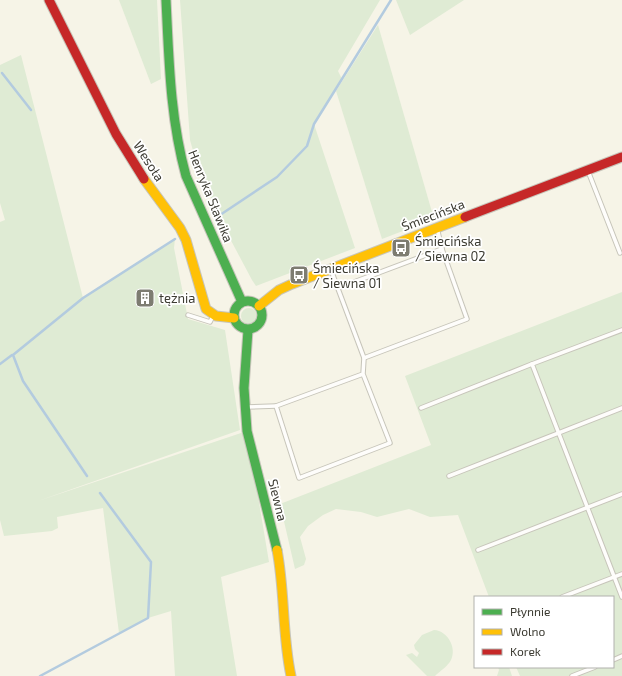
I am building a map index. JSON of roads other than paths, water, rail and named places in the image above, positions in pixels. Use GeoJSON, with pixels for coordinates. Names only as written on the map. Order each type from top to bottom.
{"type":"FeatureCollection","features":[{"type":"Feature","properties":{"kind":"street","name":"Wesoła"},"geometry":{"type":"LineString","coordinates":[[49,0],[59,17],[116,134],[139,172],[180,228],[186,240],[202,304],[213,316]]}},
{"type":"Feature","properties":{"kind":"street","name":"Henryka Sławika"},"geometry":{"type":"LineString","coordinates":[[166,0],[174,126],[181,161],[186,176],[242,302]]}},
{"type":"Feature","properties":{"kind":"street","name":"Śmiecińska"},"geometry":{"type":"LineString","coordinates":[[259,306],[279,290],[622,157]]}},
{"type":"Feature","properties":{"kind":"street"},"geometry":{"type":"LineString","coordinates":[[251,301],[259,306],[263,314],[262,321],[256,328],[248,330],[240,328],[234,318],[236,309],[242,302],[251,301]]}},
{"type":"Feature","properties":{"kind":"street"},"geometry":{"type":"LineString","coordinates":[[213,316],[220,318],[234,318]]}},
{"type":"Feature","properties":{"kind":"street","name":"Siewna"},"geometry":{"type":"LineString","coordinates":[[248,330],[244,408],[247,431],[274,536],[281,572],[286,652],[291,676]]}},
{"type":"Feature","properties":{"kind":"lane"},"geometry":{"type":"LineString","coordinates":[[587,170],[620,253]]}},
{"type":"Feature","properties":{"kind":"lane"},"geometry":{"type":"LineString","coordinates":[[364,358],[467,319],[442,248],[437,228]]}},
{"type":"Feature","properties":{"kind":"lane"},"geometry":{"type":"LineString","coordinates":[[338,288],[442,248]]}},
{"type":"Feature","properties":{"kind":"lane"},"geometry":{"type":"LineString","coordinates":[[276,406],[299,478],[390,443],[363,374],[364,358],[331,269]]}},
{"type":"Feature","properties":{"kind":"lane"},"geometry":{"type":"LineString","coordinates":[[188,315],[210,322],[213,316]]}},
{"type":"Feature","properties":{"kind":"lane"},"geometry":{"type":"LineString","coordinates":[[421,408],[622,330]]}},
{"type":"Feature","properties":{"kind":"lane"},"geometry":{"type":"LineString","coordinates":[[532,364],[622,597]]}},
{"type":"Feature","properties":{"kind":"lane"},"geometry":{"type":"LineString","coordinates":[[244,408],[276,406],[363,374]]}},
{"type":"Feature","properties":{"kind":"lane"},"geometry":{"type":"LineString","coordinates":[[449,476],[622,408]]}},
{"type":"Feature","properties":{"kind":"lane"},"geometry":{"type":"LineString","coordinates":[[478,550],[622,494]]}},
{"type":"Feature","properties":{"kind":"lane"},"geometry":{"type":"LineString","coordinates":[[565,596],[622,574]]}},
{"type":"Feature","properties":{"kind":"lane"},"geometry":{"type":"LineString","coordinates":[[572,676],[592,668]]}},
{"type":"Feature","properties":{"kind":"waterway"},"geometry":{"type":"LineString","coordinates":[[220,215],[277,177],[307,146],[314,124],[391,0]]}},
{"type":"Feature","properties":{"kind":"waterway"},"geometry":{"type":"LineString","coordinates":[[2,73],[31,110]]}},
{"type":"Feature","properties":{"kind":"waterway"},"geometry":{"type":"LineString","coordinates":[[87,476],[23,381],[13,355],[83,298],[175,239]]}},
{"type":"Feature","properties":{"kind":"waterway"},"geometry":{"type":"LineString","coordinates":[[0,364],[12,355]]}},
{"type":"Feature","properties":{"kind":"waterway"},"geometry":{"type":"LineString","coordinates":[[40,676],[148,618],[151,562],[100,493]]}},
{"type":"Feature","properties":{"kind":"place","name":"Śmiecińska / Siewna 02"},"geometry":{"type":"Point","coordinates":[401,248]}},
{"type":"Feature","properties":{"kind":"place","name":"Śmiecińska / Siewna 01"},"geometry":{"type":"Point","coordinates":[299,275]}},
{"type":"Feature","properties":{"kind":"place","name":"tężnia"},"geometry":{"type":"Point","coordinates":[145,298]}}]}
